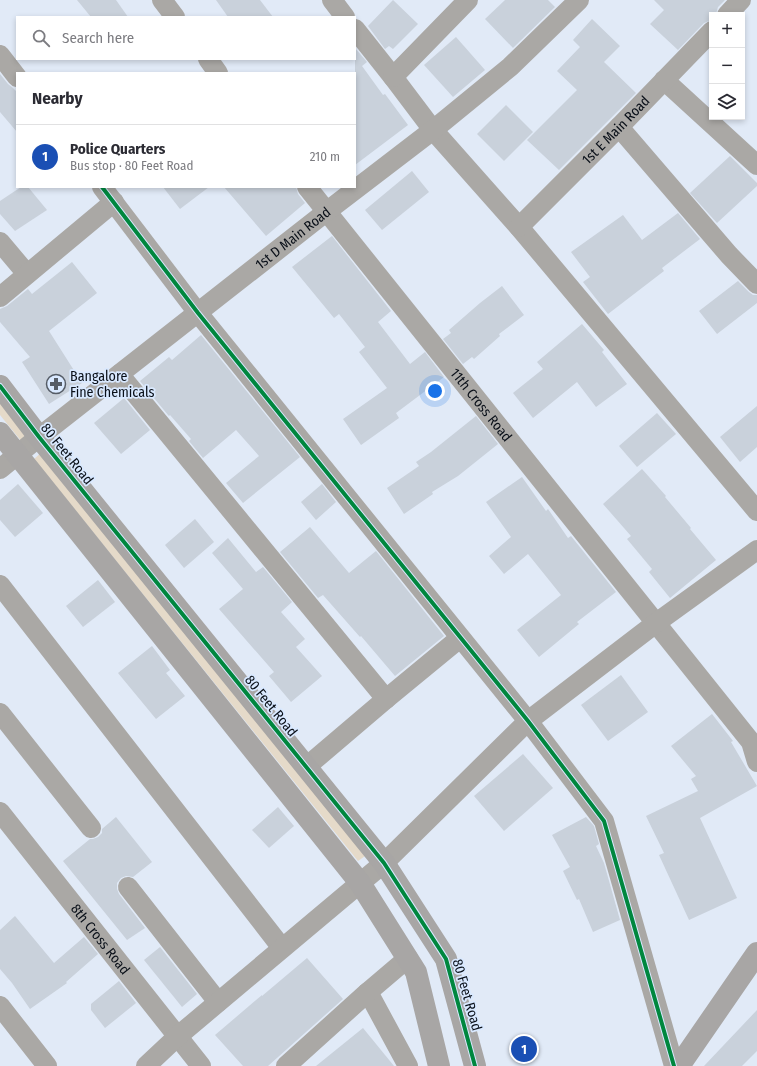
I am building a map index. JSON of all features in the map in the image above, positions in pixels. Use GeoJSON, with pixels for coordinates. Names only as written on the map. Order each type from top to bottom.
{"type":"FeatureCollection","features":[{"type":"Feature","properties":{"kind":"street"},"geometry":{"type":"LineString","coordinates":[[162,0],[174,16]]}},
{"type":"Feature","properties":{"kind":"street"},"geometry":{"type":"LineString","coordinates":[[332,0],[345,16]]}},
{"type":"Feature","properties":{"kind":"street"},"geometry":{"type":"LineString","coordinates":[[393,77],[468,0]]}},
{"type":"Feature","properties":{"kind":"street","name":"1st D Main Road"},"geometry":{"type":"LineString","coordinates":[[0,469],[120,373],[433,130],[510,67],[579,0]]}},
{"type":"Feature","properties":{"kind":"street"},"geometry":{"type":"LineString","coordinates":[[730,12],[742,0]]}},
{"type":"Feature","properties":{"kind":"street"},"geometry":{"type":"LineString","coordinates":[[356,30],[433,130],[519,227],[757,511]]}},
{"type":"Feature","properties":{"kind":"street","name":"1st E Main Road"},"geometry":{"type":"LineString","coordinates":[[519,227],[620,128],[709,34]]}},
{"type":"Feature","properties":{"kind":"street"},"geometry":{"type":"LineString","coordinates":[[0,55],[16,76]]}},
{"type":"Feature","properties":{"kind":"street"},"geometry":{"type":"LineString","coordinates":[[209,60],[217,72]]}},
{"type":"Feature","properties":{"kind":"street"},"geometry":{"type":"LineString","coordinates":[[664,80],[757,166]]}},
{"type":"Feature","properties":{"kind":"street"},"geometry":{"type":"LineString","coordinates":[[620,128],[729,255],[757,284]]}},
{"type":"Feature","properties":{"kind":"street","name":"11th Cross Road"},"geometry":{"type":"LineString","coordinates":[[308,188],[656,623],[754,739]]}},
{"type":"Feature","properties":{"kind":"street"},"geometry":{"type":"LineString","coordinates":[[0,297],[27,274],[108,194],[198,313],[528,721],[604,821],[674,1066]]}},
{"type":"Feature","properties":{"kind":"street"},"geometry":{"type":"LineString","coordinates":[[0,242],[27,274]]}},
{"type":"Feature","properties":{"kind":"street"},"geometry":{"type":"LineString","coordinates":[[120,373],[120,375],[386,699]]}},
{"type":"Feature","properties":{"kind":"street","name":"80 Feet Road"},"geometry":{"type":"LineString","coordinates":[[0,386],[39,437],[384,863],[446,959],[475,1066]]}},
{"type":"Feature","properties":{"kind":"street"},"geometry":{"type":"LineString","coordinates":[[0,433],[360,883],[416,972],[440,1066]]}},
{"type":"Feature","properties":{"kind":"street"},"geometry":{"type":"LineString","coordinates":[[146,1066],[178,1036],[384,863],[528,721],[656,623],[757,550]]}},
{"type":"Feature","properties":{"kind":"street"},"geometry":{"type":"LineString","coordinates":[[0,585],[282,948]]}},
{"type":"Feature","properties":{"kind":"street"},"geometry":{"type":"LineString","coordinates":[[306,767],[460,638]]}},
{"type":"Feature","properties":{"kind":"street"},"geometry":{"type":"LineString","coordinates":[[0,713],[91,828]]}},
{"type":"Feature","properties":{"kind":"street"},"geometry":{"type":"LineString","coordinates":[[754,739],[757,762]]}},
{"type":"Feature","properties":{"kind":"street","name":"8th Cross Road"},"geometry":{"type":"LineString","coordinates":[[0,812],[201,1066]]}},
{"type":"Feature","properties":{"kind":"street"},"geometry":{"type":"LineString","coordinates":[[128,887],[218,1002]]}},
{"type":"Feature","properties":{"kind":"street"},"geometry":{"type":"LineString","coordinates":[[679,1066],[757,953]]}},
{"type":"Feature","properties":{"kind":"street"},"geometry":{"type":"LineString","coordinates":[[286,1066],[408,958]]}},
{"type":"Feature","properties":{"kind":"street"},"geometry":{"type":"LineString","coordinates":[[368,992],[408,1066]]}},
{"type":"Feature","properties":{"kind":"street"},"geometry":{"type":"LineString","coordinates":[[0,1006],[47,1066]]}},
{"type":"Feature","properties":{"kind":"shaded area"},"geometry":{"type":"Polygon","coordinates":[[[0,397],[31,435],[22,442],[0,415],[0,397]]]}},
{"type":"Feature","properties":{"kind":"shaded area"},"geometry":{"type":"Polygon","coordinates":[[[43,451],[368,854],[358,861],[34,459],[43,451]]]}},
{"type":"Feature","properties":{"kind":"building"},"geometry":{"type":"Polygon","coordinates":[[[77,0],[116,0],[127,16],[90,16],[77,0]]]}},
{"type":"Feature","properties":{"kind":"building"},"geometry":{"type":"Polygon","coordinates":[[[216,0],[260,0],[272,16],[227,16],[216,0]]]}},
{"type":"Feature","properties":{"kind":"building"},"geometry":{"type":"Polygon","coordinates":[[[393,0],[418,24],[393,49],[389,46],[385,49],[368,26],[393,0]]]}},
{"type":"Feature","properties":{"kind":"building"},"geometry":{"type":"Polygon","coordinates":[[[505,0],[548,0],[555,7],[513,48],[485,19],[505,0]]]}},
{"type":"Feature","properties":{"kind":"building"},"geometry":{"type":"Polygon","coordinates":[[[654,0],[725,0],[718,7],[717,12],[709,12],[709,21],[704,23],[678,50],[650,24],[664,10],[654,0]]]}},
{"type":"Feature","properties":{"kind":"building"},"geometry":{"type":"Polygon","coordinates":[[[592,19],[620,46],[604,62],[636,93],[559,170],[527,140],[577,90],[557,71],[580,47],[573,40],[592,19]]]}},
{"type":"Feature","properties":{"kind":"building"},"geometry":{"type":"Polygon","coordinates":[[[456,37],[485,70],[453,97],[424,65],[456,37]]]}},
{"type":"Feature","properties":{"kind":"building"},"geometry":{"type":"Polygon","coordinates":[[[356,49],[367,62],[362,66],[383,95],[385,94],[408,125],[356,164],[356,72],[356,49]]]}},
{"type":"Feature","properties":{"kind":"building"},"geometry":{"type":"Polygon","coordinates":[[[0,74],[16,91],[16,131],[0,112],[0,74]]]}},
{"type":"Feature","properties":{"kind":"building"},"geometry":{"type":"Polygon","coordinates":[[[506,105],[533,132],[504,161],[477,134],[506,105]]]}},
{"type":"Feature","properties":{"kind":"building"},"geometry":{"type":"Polygon","coordinates":[[[730,156],[757,183],[757,186],[717,223],[690,193],[730,156]]]}},
{"type":"Feature","properties":{"kind":"building"},"geometry":{"type":"Polygon","coordinates":[[[412,171],[429,192],[382,230],[365,210],[412,171]]]}},
{"type":"Feature","properties":{"kind":"building"},"geometry":{"type":"Polygon","coordinates":[[[20,188],[29,188],[47,210],[15,231],[0,214],[0,201],[20,188]]]}},
{"type":"Feature","properties":{"kind":"building"},"geometry":{"type":"Polygon","coordinates":[[[164,188],[208,188],[180,209],[164,188]]]}},
{"type":"Feature","properties":{"kind":"building"},"geometry":{"type":"Polygon","coordinates":[[[225,188],[296,188],[298,194],[305,203],[266,236],[225,188]]]}},
{"type":"Feature","properties":{"kind":"building"},"geometry":{"type":"Polygon","coordinates":[[[678,213],[700,239],[662,268],[664,271],[608,314],[583,282],[590,277],[571,252],[623,215],[642,240],[678,213]]]}},
{"type":"Feature","properties":{"kind":"building"},"geometry":{"type":"Polygon","coordinates":[[[332,236],[391,311],[378,322],[410,364],[425,352],[444,377],[396,413],[399,418],[361,445],[343,419],[387,388],[359,352],[365,347],[339,314],[334,318],[292,267],[332,236]]]}},
{"type":"Feature","properties":{"kind":"building"},"geometry":{"type":"Polygon","coordinates":[[[72,262],[97,293],[49,331],[82,383],[49,404],[22,362],[30,357],[0,322],[0,309],[7,306],[28,289],[32,294],[72,262]]]}},
{"type":"Feature","properties":{"kind":"building"},"geometry":{"type":"Polygon","coordinates":[[[738,281],[753,295],[757,295],[757,303],[717,334],[699,311],[738,281]]]}},
{"type":"Feature","properties":{"kind":"building"},"geometry":{"type":"Polygon","coordinates":[[[502,286],[524,315],[499,334],[500,336],[474,359],[472,357],[463,364],[443,339],[451,333],[449,330],[502,286]]]}},
{"type":"Feature","properties":{"kind":"building"},"geometry":{"type":"Polygon","coordinates":[[[582,324],[604,350],[602,352],[627,384],[596,407],[577,382],[533,418],[513,393],[543,369],[537,362],[582,324]]]}},
{"type":"Feature","properties":{"kind":"building"},"geometry":{"type":"Polygon","coordinates":[[[201,335],[300,457],[243,503],[226,483],[259,456],[236,430],[203,458],[189,441],[191,439],[170,415],[168,415],[140,381],[169,357],[172,360],[201,335]]]}},
{"type":"Feature","properties":{"kind":"building"},"geometry":{"type":"Polygon","coordinates":[[[124,398],[150,430],[121,454],[94,423],[124,398]]]}},
{"type":"Feature","properties":{"kind":"building"},"geometry":{"type":"Polygon","coordinates":[[[757,406],[757,447],[740,462],[720,437],[757,406]]]}},
{"type":"Feature","properties":{"kind":"building"},"geometry":{"type":"Polygon","coordinates":[[[657,413],[676,434],[637,467],[619,446],[657,413]]]}},
{"type":"Feature","properties":{"kind":"building"},"geometry":{"type":"Polygon","coordinates":[[[476,416],[498,444],[458,476],[432,492],[433,494],[404,514],[387,488],[419,466],[416,462],[476,416]]]}},
{"type":"Feature","properties":{"kind":"building"},"geometry":{"type":"Polygon","coordinates":[[[642,469],[666,496],[665,497],[691,528],[690,529],[716,560],[670,598],[649,572],[652,569],[627,539],[631,536],[603,504],[642,469]]]}},
{"type":"Feature","properties":{"kind":"building"},"geometry":{"type":"Polygon","coordinates":[[[522,477],[546,511],[548,509],[568,538],[571,536],[616,592],[577,622],[579,624],[539,657],[517,630],[561,595],[528,554],[504,574],[489,556],[511,537],[486,502],[522,477]]]}},
{"type":"Feature","properties":{"kind":"building"},"geometry":{"type":"Polygon","coordinates":[[[18,484],[43,513],[15,537],[0,520],[0,500],[18,484]]]}},
{"type":"Feature","properties":{"kind":"building"},"geometry":{"type":"Polygon","coordinates":[[[322,484],[336,502],[316,520],[301,502],[322,484]]]}},
{"type":"Feature","properties":{"kind":"building"},"geometry":{"type":"Polygon","coordinates":[[[195,519],[214,542],[184,568],[165,545],[195,519]]]}},
{"type":"Feature","properties":{"kind":"building"},"geometry":{"type":"Polygon","coordinates":[[[310,527],[349,573],[376,551],[444,636],[395,676],[323,595],[318,598],[280,552],[310,527]]]}},
{"type":"Feature","properties":{"kind":"building"},"geometry":{"type":"Polygon","coordinates":[[[228,538],[256,572],[263,567],[292,602],[281,612],[305,639],[296,647],[322,676],[291,702],[269,676],[274,672],[219,609],[243,589],[212,553],[228,538]]]}},
{"type":"Feature","properties":{"kind":"building"},"geometry":{"type":"Polygon","coordinates":[[[98,580],[115,602],[83,627],[66,606],[98,580]]]}},
{"type":"Feature","properties":{"kind":"building"},"geometry":{"type":"Polygon","coordinates":[[[152,646],[170,670],[166,673],[185,696],[156,719],[118,673],[152,646]]]}},
{"type":"Feature","properties":{"kind":"building"},"geometry":{"type":"Polygon","coordinates":[[[621,675],[648,712],[608,741],[581,705],[621,675]]]}},
{"type":"Feature","properties":{"kind":"building"},"geometry":{"type":"Polygon","coordinates":[[[712,714],[733,741],[731,742],[757,786],[700,818],[737,898],[689,920],[659,855],[664,853],[646,816],[698,791],[691,779],[696,776],[671,746],[712,714]]]}},
{"type":"Feature","properties":{"kind":"building"},"geometry":{"type":"Polygon","coordinates":[[[523,754],[553,788],[504,831],[474,796],[523,754]]]}},
{"type":"Feature","properties":{"kind":"building"},"geometry":{"type":"Polygon","coordinates":[[[278,807],[294,826],[269,848],[252,830],[278,807]]]}},
{"type":"Feature","properties":{"kind":"building"},"geometry":{"type":"Polygon","coordinates":[[[116,817],[152,862],[133,877],[126,876],[121,878],[117,883],[119,894],[145,928],[127,940],[63,861],[90,839],[98,837],[102,833],[102,829],[116,817]]]}},
{"type":"Feature","properties":{"kind":"building"},"geometry":{"type":"Polygon","coordinates":[[[586,817],[594,826],[599,844],[596,846],[604,863],[620,920],[593,932],[579,899],[577,900],[563,871],[570,867],[552,835],[586,817]]]}},
{"type":"Feature","properties":{"kind":"building"},"geometry":{"type":"Polygon","coordinates":[[[15,916],[54,963],[84,937],[98,954],[66,982],[67,983],[30,1009],[0,969],[0,930],[15,916]]]}},
{"type":"Feature","properties":{"kind":"building"},"geometry":{"type":"Polygon","coordinates":[[[160,947],[197,994],[182,1007],[144,960],[160,947]]]}},
{"type":"Feature","properties":{"kind":"building"},"geometry":{"type":"Polygon","coordinates":[[[307,958],[343,999],[268,1066],[243,1066],[215,1035],[307,958]]]}},
{"type":"Feature","properties":{"kind":"building"},"geometry":{"type":"Polygon","coordinates":[[[119,981],[136,1003],[105,1028],[91,1010],[91,1004],[119,981]]]}},
{"type":"Feature","properties":{"kind":"building"},"geometry":{"type":"Polygon","coordinates":[[[757,1010],[757,1051],[742,1066],[704,1066],[757,1010]]]}},
{"type":"Feature","properties":{"kind":"building"},"geometry":{"type":"Polygon","coordinates":[[[363,1028],[394,1066],[316,1066],[363,1028]]]}},
{"type":"Feature","properties":{"kind":"cycle path"},"geometry":{"type":"LineString","coordinates":[[103,188],[198,313],[528,721],[604,821],[674,1066]]}},
{"type":"Feature","properties":{"kind":"cycle path"},"geometry":{"type":"LineString","coordinates":[[0,386],[39,437],[384,863],[446,959],[475,1066]]}},
{"type":"Feature","properties":{"kind":"place","name":"Bangalore Fine Chemicals"},"geometry":{"type":"Point","coordinates":[56,384]}},
{"type":"Feature","properties":{"kind":"place","name":"Police Quarters"},"geometry":{"type":"Point","coordinates":[524,1049]}}]}
